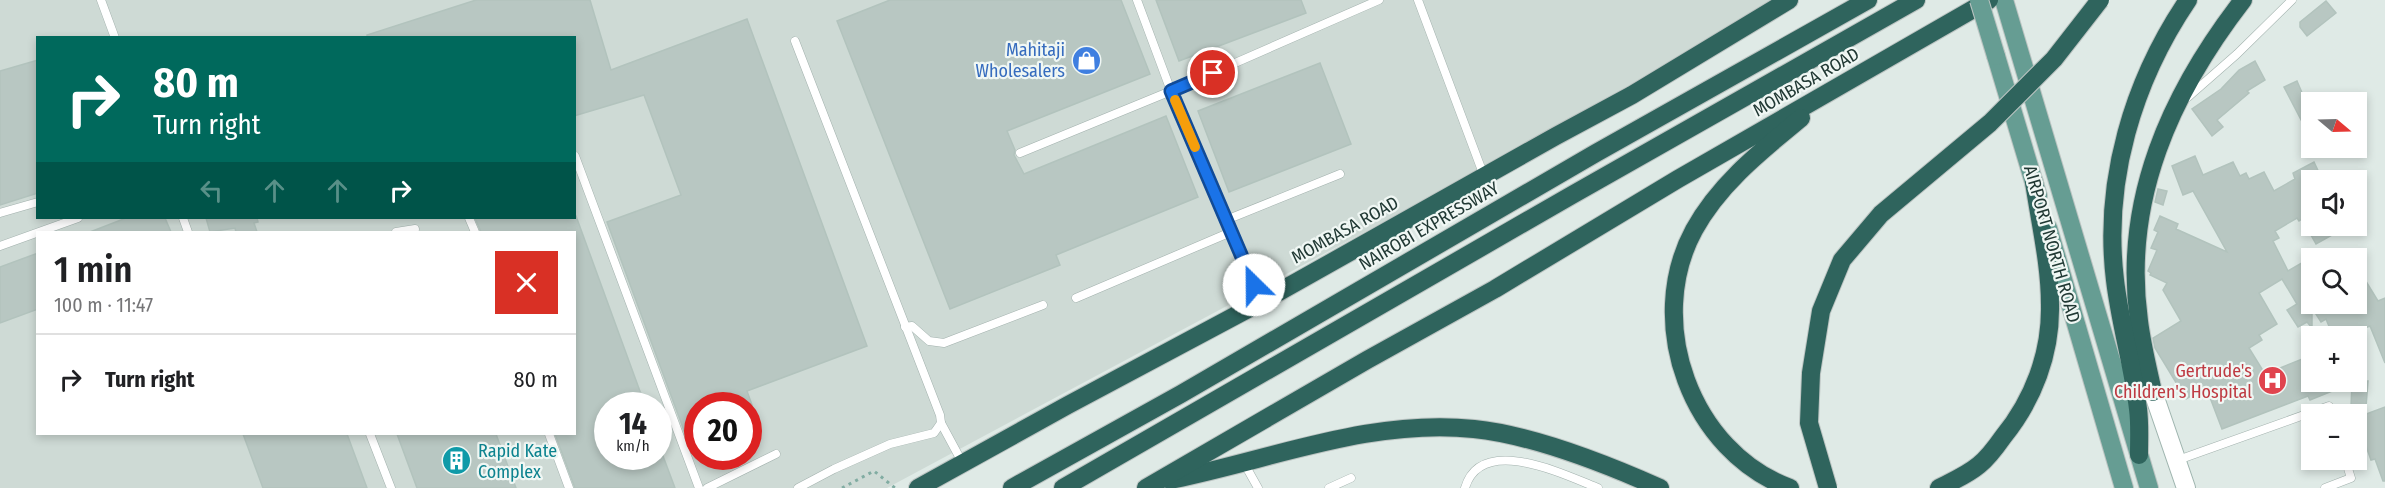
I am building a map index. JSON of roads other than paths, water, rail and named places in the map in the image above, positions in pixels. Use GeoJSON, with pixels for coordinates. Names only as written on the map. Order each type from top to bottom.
{"type":"FeatureCollection","features":[{"type":"Feature","properties":{"kind":"highway","name":"MOMBASA ROAD"},"geometry":{"type":"LineString","coordinates":[[918,488],[1261,302],[1632,95],[1789,0]]}},
{"type":"Feature","properties":{"kind":"highway","name":"NAIROBI EXPRESSWAY"},"geometry":{"type":"LineString","coordinates":[[1012,488],[1868,0]]}},
{"type":"Feature","properties":{"kind":"highway"},"geometry":{"type":"LineString","coordinates":[[1064,488],[1561,201],[1916,0]]}},
{"type":"Feature","properties":{"kind":"highway","name":"MOMBASA ROAD"},"geometry":{"type":"LineString","coordinates":[[1151,485],[1496,289],[1678,179],[1989,0]]}},
{"type":"Feature","properties":{"kind":"highway"},"geometry":{"type":"LineString","coordinates":[[1828,488],[1809,423],[1811,373],[1821,311],[1842,260],[1881,214],[1990,123],[2054,59],[2100,0]]}},
{"type":"Feature","properties":{"kind":"highway"},"geometry":{"type":"LineString","coordinates":[[2139,454],[2139,410],[2115,278],[2113,215],[2115,189],[2137,94],[2155,56],[2188,0]]}},
{"type":"Feature","properties":{"kind":"highway"},"geometry":{"type":"LineString","coordinates":[[2153,392],[2139,320],[2138,237],[2147,184],[2155,155],[2174,110],[2208,48],[2243,0]]}},
{"type":"Feature","properties":{"kind":"highway"},"geometry":{"type":"LineString","coordinates":[[1791,488],[1747,464],[1718,437],[1695,402],[1682,365],[1672,319],[1675,278],[1694,230],[1716,196],[1738,173],[1837,89]]}},
{"type":"Feature","properties":{"kind":"highway"},"geometry":{"type":"LineString","coordinates":[[1939,488],[1964,476],[1992,452],[2020,416],[2032,396],[2039,374],[2048,337],[2050,307],[2034,182]]}},
{"type":"Feature","properties":{"kind":"highway"},"geometry":{"type":"LineString","coordinates":[[1151,485],[1244,464],[1322,442],[1392,431],[1429,428],[1475,429],[1522,438],[1660,488]]}},
{"type":"Feature","properties":{"kind":"main road","name":"AIRPORT NORTH ROAD"},"geometry":{"type":"LineString","coordinates":[[1979,0],[2124,488]]}},
{"type":"Feature","properties":{"kind":"main road","name":"AIRPORT NORTH ROAD"},"geometry":{"type":"LineString","coordinates":[[2004,0],[2149,488]]}},
{"type":"Feature","properties":{"kind":"main road"},"geometry":{"type":"LineString","coordinates":[[2153,392],[2186,488]]}},
{"type":"Feature","properties":{"kind":"lane"},"geometry":{"type":"LineString","coordinates":[[101,0],[114,36]]}},
{"type":"Feature","properties":{"kind":"lane"},"geometry":{"type":"LineString","coordinates":[[1137,0],[1171,91],[1261,302]]}},
{"type":"Feature","properties":{"kind":"lane"},"geometry":{"type":"LineString","coordinates":[[1020,153],[1171,91],[1379,0]]}},
{"type":"Feature","properties":{"kind":"lane"},"geometry":{"type":"LineString","coordinates":[[1418,0],[1484,176]]}},
{"type":"Feature","properties":{"kind":"lane"},"geometry":{"type":"LineString","coordinates":[[2174,110],[2237,54],[2292,0]]}},
{"type":"Feature","properties":{"kind":"lane"},"geometry":{"type":"LineString","coordinates":[[795,40],[940,415],[941,423],[962,464]]}},
{"type":"Feature","properties":{"kind":"lane"},"geometry":{"type":"LineString","coordinates":[[576,159],[699,488]]}},
{"type":"Feature","properties":{"kind":"lane"},"geometry":{"type":"LineString","coordinates":[[1226,220],[1340,174]]}},
{"type":"Feature","properties":{"kind":"lane"},"geometry":{"type":"LineString","coordinates":[[0,213],[36,203]]}},
{"type":"Feature","properties":{"kind":"lane"},"geometry":{"type":"LineString","coordinates":[[42,231],[75,219]]}},
{"type":"Feature","properties":{"kind":"lane"},"geometry":{"type":"LineString","coordinates":[[402,231],[415,229]]}},
{"type":"Feature","properties":{"kind":"lane"},"geometry":{"type":"LineString","coordinates":[[1077,298],[1231,232]]}},
{"type":"Feature","properties":{"kind":"lane"},"geometry":{"type":"LineString","coordinates":[[0,246],[36,233]]}},
{"type":"Feature","properties":{"kind":"lane"},"geometry":{"type":"LineString","coordinates":[[905,327],[912,326],[929,341],[944,343],[1043,305]]}},
{"type":"Feature","properties":{"kind":"lane"},"geometry":{"type":"LineString","coordinates":[[2178,460],[2301,416]]}},
{"type":"Feature","properties":{"kind":"lane"},"geometry":{"type":"LineString","coordinates":[[798,488],[890,444],[934,433],[941,423]]}},
{"type":"Feature","properties":{"kind":"lane"},"geometry":{"type":"LineString","coordinates":[[370,435],[391,488]]}},
{"type":"Feature","properties":{"kind":"lane"},"geometry":{"type":"LineString","coordinates":[[549,435],[569,488]]}},
{"type":"Feature","properties":{"kind":"lane"},"geometry":{"type":"LineString","coordinates":[[707,488],[776,454]]}},
{"type":"Feature","properties":{"kind":"lane"},"geometry":{"type":"LineString","coordinates":[[1465,488],[1471,472],[1496,459],[1536,466],[1598,488]]}},
{"type":"Feature","properties":{"kind":"lane"},"geometry":{"type":"LineString","coordinates":[[1244,464],[1258,488]]}},
{"type":"Feature","properties":{"kind":"lane"},"geometry":{"type":"LineString","coordinates":[[2325,488],[2350,478],[2348,470]]}},
{"type":"Feature","properties":{"kind":"lane"},"geometry":{"type":"LineString","coordinates":[[1329,488],[1351,478]]}},
{"type":"Feature","properties":{"kind":"place","name":"Mahitaji Wholesalers"},"geometry":{"type":"Point","coordinates":[1086,60]}},
{"type":"Feature","properties":{"kind":"place","name":"Gertrude's Children's Hospital"},"geometry":{"type":"Point","coordinates":[2273,381]}},
{"type":"Feature","properties":{"kind":"place","name":"Rapid Kate Complex"},"geometry":{"type":"Point","coordinates":[457,461]}}]}
